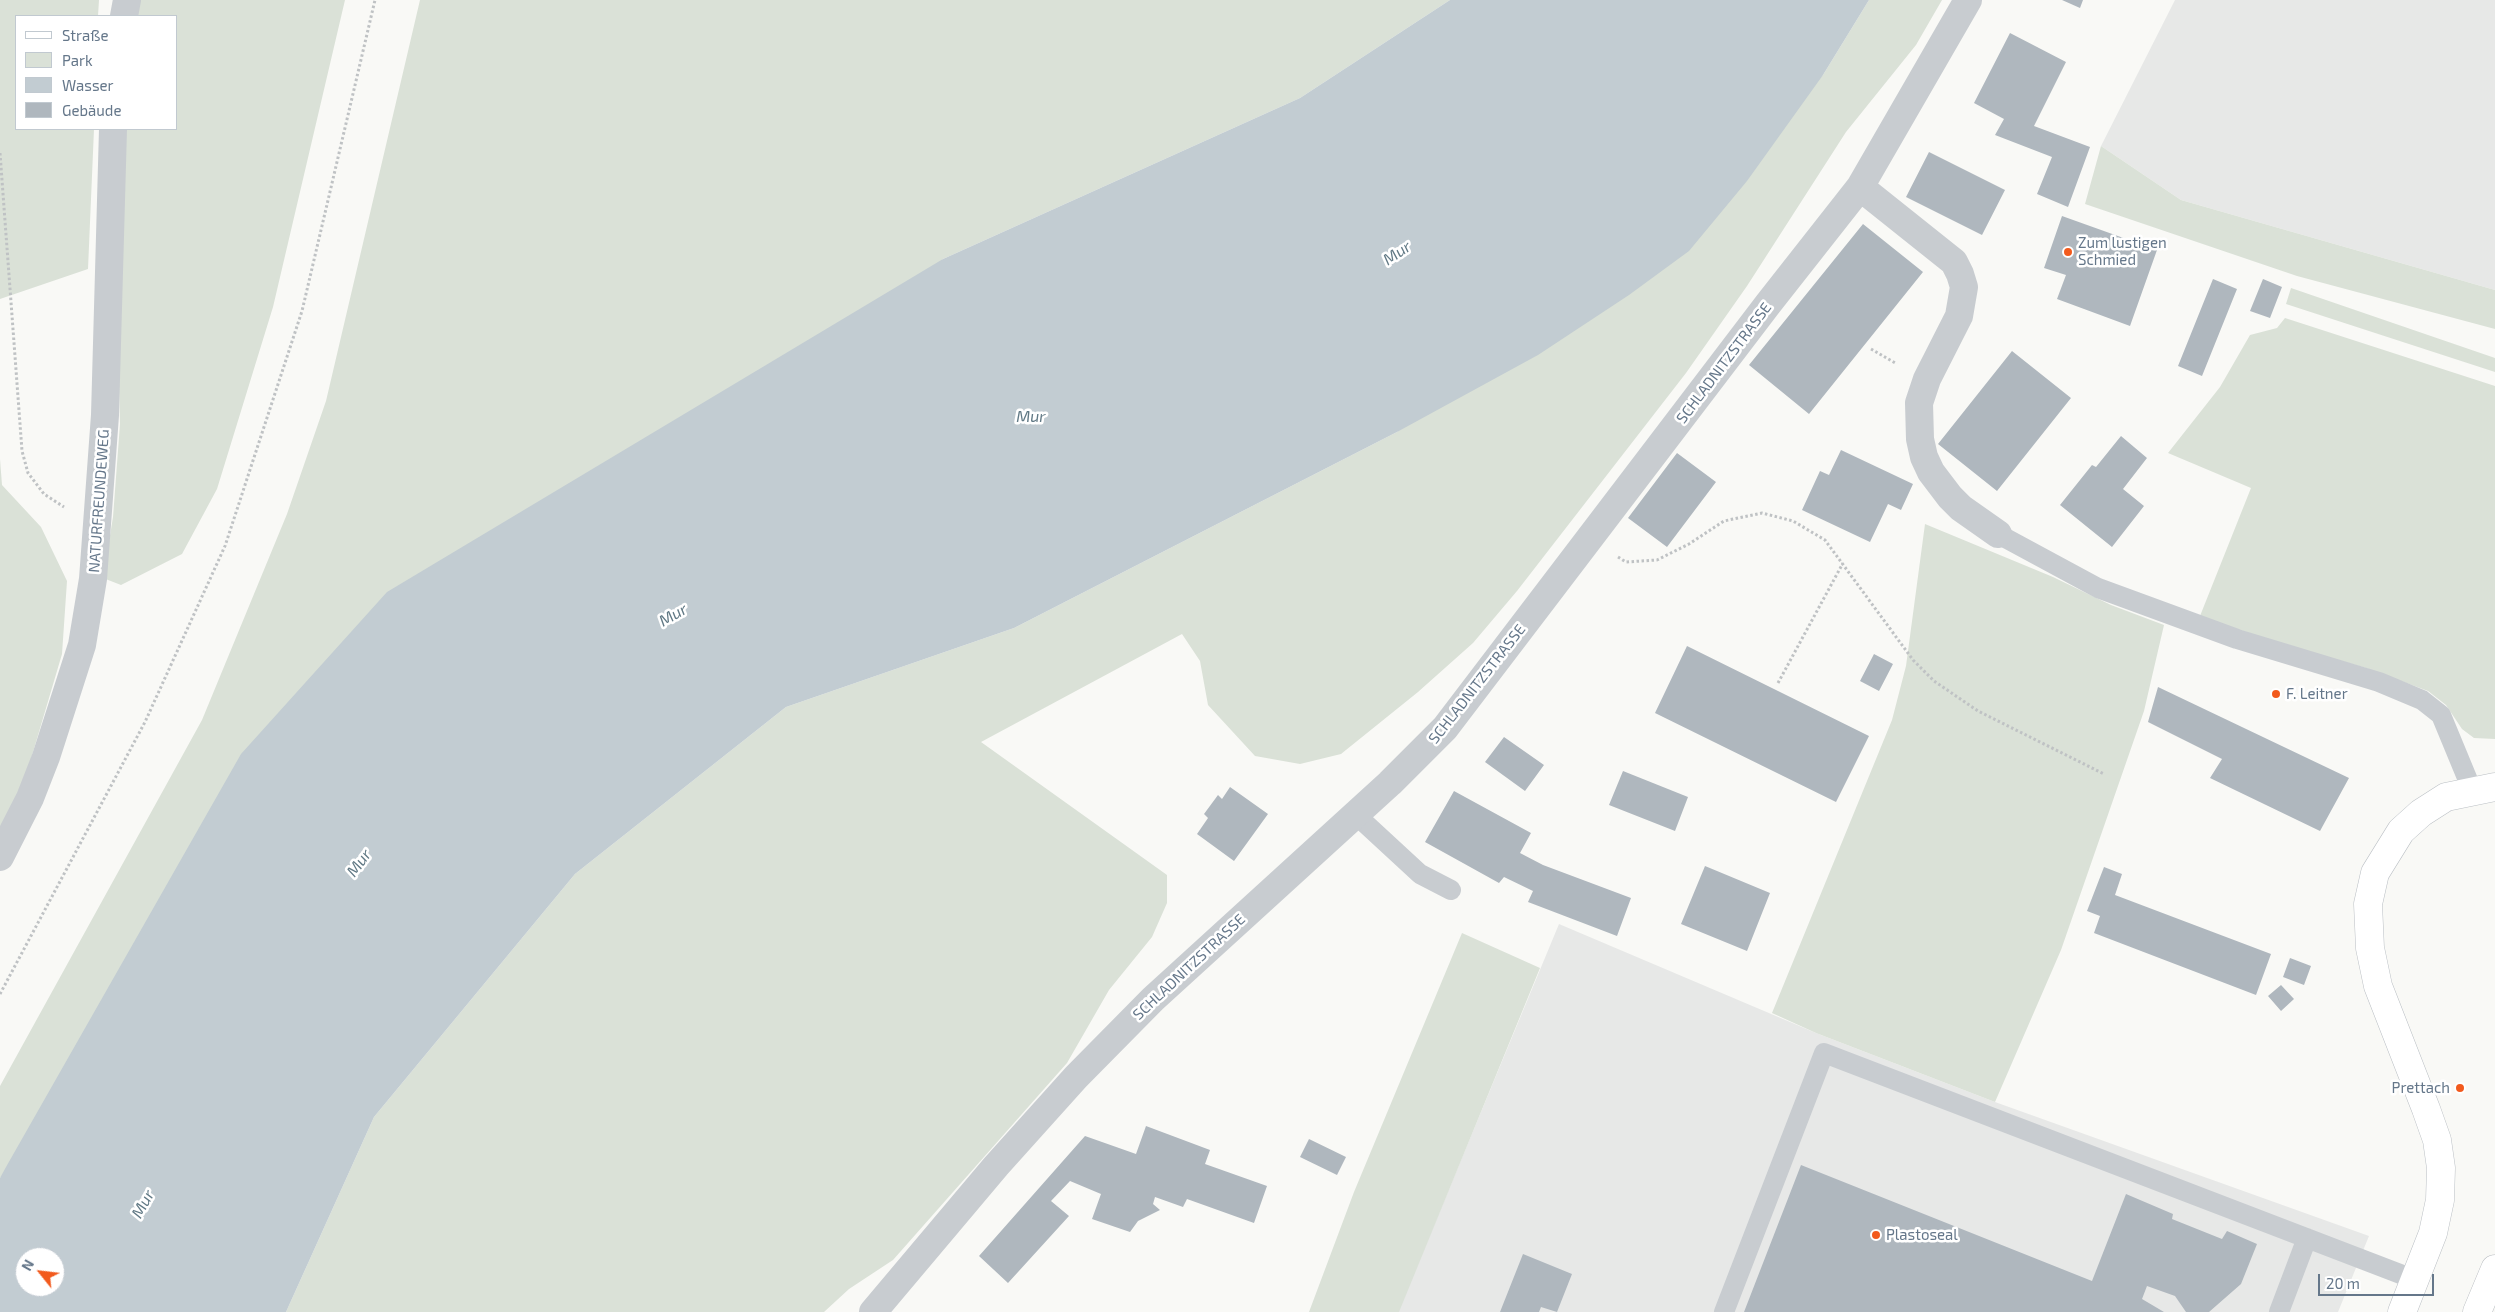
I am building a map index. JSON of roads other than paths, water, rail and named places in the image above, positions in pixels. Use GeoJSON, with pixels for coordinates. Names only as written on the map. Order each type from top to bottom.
{"type":"FeatureCollection","features":[{"type":"Feature","properties":{"kind":"main road"},"geometry":{"type":"LineString","coordinates":[[2402,1312],[2433,1233],[2440,1200],[2441,1168],[2437,1140],[2378,986],[2370,948],[2368,904],[2375,873],[2400,832],[2421,813],[2446,797],[2484,788]]}},
{"type":"Feature","properties":{"kind":"main road"},"geometry":{"type":"LineString","coordinates":[[2477,1312],[2495,1269]]}},
{"type":"Feature","properties":{"kind":"street"},"geometry":{"type":"LineString","coordinates":[[124,15],[126,0]]}},
{"type":"Feature","properties":{"kind":"street","name":"SCHLADNITZSTRASSE"},"geometry":{"type":"LineString","coordinates":[[873,1312],[996,1166],[1076,1077],[1153,999],[1390,784],[1445,728],[1588,539],[1860,187],[1968,0]]}},
{"type":"Feature","properties":{"kind":"street","name":"NATURFREUNDEWEG"},"geometry":{"type":"LineString","coordinates":[[0,856],[30,798],[46,757],[82,645],[93,579],[100,511],[105,415],[113,130]]}},
{"type":"Feature","properties":{"kind":"street"},"geometry":{"type":"LineString","coordinates":[[1860,187],[1954,262],[1960,274],[1964,287],[1959,316],[1927,379],[1919,403],[1920,439],[1924,457],[1950,497],[1961,508],[1998,534]]}},
{"type":"Feature","properties":{"kind":"lane"},"geometry":{"type":"LineString","coordinates":[[1998,534],[2098,588],[2237,639],[2379,682],[2422,700],[2441,715],[2484,788]]}},
{"type":"Feature","properties":{"kind":"lane"},"geometry":{"type":"LineString","coordinates":[[1355,814],[1420,874],[1451,890]]}},
{"type":"Feature","properties":{"kind":"lane"},"geometry":{"type":"LineString","coordinates":[[1724,1312],[1824,1053],[2416,1280]]}},
{"type":"Feature","properties":{"kind":"lane"},"geometry":{"type":"LineString","coordinates":[[2279,1312],[2307,1238]]}},
{"type":"Feature","properties":{"kind":"water","name":"Mur"},"geometry":{"type":"Polygon","coordinates":[[[1450,0],[1869,0],[1823,75],[1747,181],[1689,251],[1629,295],[1538,355],[1397,432],[1014,628],[786,707],[575,874],[374,1117],[286,1312],[0,1312],[0,1178],[241,754],[387,592],[943,259],[1300,98],[1450,0]]]}},
{"type":"Feature","properties":{"kind":"place","name":"Zum lustigen Schmied"},"geometry":{"type":"Point","coordinates":[2068,252]}},
{"type":"Feature","properties":{"kind":"place","name":"F. Leitner"},"geometry":{"type":"Point","coordinates":[2276,694]}},
{"type":"Feature","properties":{"kind":"place","name":"Prettach"},"geometry":{"type":"Point","coordinates":[2460,1088]}},
{"type":"Feature","properties":{"kind":"place","name":"Plastoseal"},"geometry":{"type":"Point","coordinates":[1876,1235]}}]}
